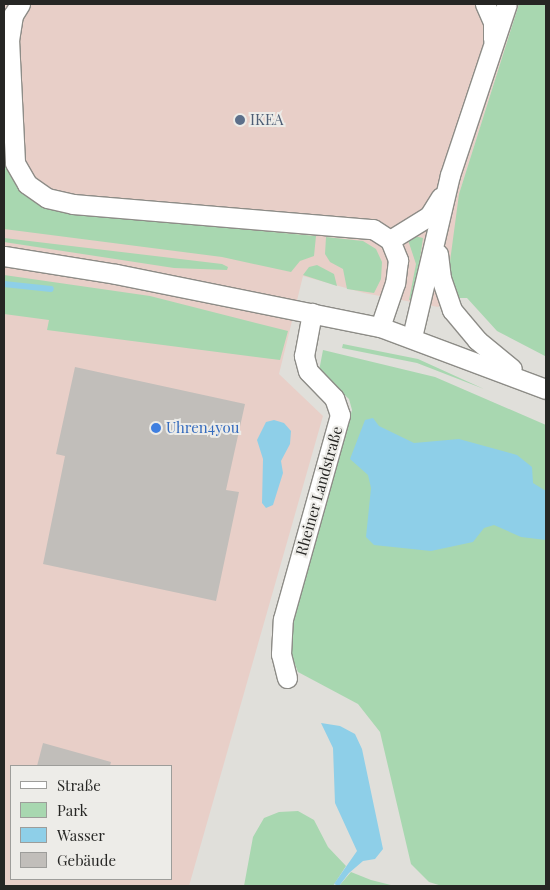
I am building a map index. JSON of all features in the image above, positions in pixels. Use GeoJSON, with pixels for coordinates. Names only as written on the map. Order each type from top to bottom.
{"type":"FeatureCollection","features":[{"type":"Feature","properties":{"kind":"street"},"geometry":{"type":"LineString","coordinates":[[20,4],[13,15],[9,39],[15,163],[27,184],[47,198],[72,204],[373,229],[390,240],[398,260],[395,283],[380,328]]}},
{"type":"Feature","properties":{"kind":"street"},"geometry":{"type":"LineString","coordinates":[[484,4],[493,22],[494,48]]}},
{"type":"Feature","properties":{"kind":"street"},"geometry":{"type":"LineString","coordinates":[[412,337],[437,241],[450,175],[494,48],[507,4]]}},
{"type":"Feature","properties":{"kind":"street"},"geometry":{"type":"LineString","coordinates":[[390,240],[429,216],[450,175]]}},
{"type":"Feature","properties":{"kind":"street"},"geometry":{"type":"LineString","coordinates":[[437,241],[441,278],[452,310],[476,340],[522,378]]}},
{"type":"Feature","properties":{"kind":"street"},"geometry":{"type":"LineString","coordinates":[[4,256],[312,313],[380,328],[412,337],[522,378],[546,389]]}},
{"type":"Feature","properties":{"kind":"street","name":"Rheiner Landstraße"},"geometry":{"type":"LineString","coordinates":[[287,678],[281,654],[283,619],[340,415],[334,398],[308,371],[304,356],[312,313]]}},
{"type":"Feature","properties":{"kind":"shaded area"},"geometry":{"type":"Polygon","coordinates":[[[4,4],[519,4],[459,194],[456,298],[438,307],[364,293],[303,276],[279,374],[323,416],[189,886],[4,886],[4,4]]]}},
{"type":"Feature","properties":{"kind":"green space"},"geometry":{"type":"Polygon","coordinates":[[[519,4],[546,4],[545,356],[497,331],[467,298],[456,298],[449,269],[459,194],[519,4]]]}},
{"type":"Feature","properties":{"kind":"green space"},"geometry":{"type":"Polygon","coordinates":[[[4,88],[8,164],[43,206],[68,213],[316,236],[314,256],[300,261],[291,272],[222,257],[4,229],[4,88]]]}},
{"type":"Feature","properties":{"kind":"green space"},"geometry":{"type":"Polygon","coordinates":[[[410,235],[423,238],[414,301],[409,300],[416,264],[408,240],[410,235]]]}},
{"type":"Feature","properties":{"kind":"green space"},"geometry":{"type":"Polygon","coordinates":[[[326,237],[363,241],[376,249],[382,262],[381,279],[374,293],[347,289],[343,269],[330,262],[325,254],[326,237]]]}},
{"type":"Feature","properties":{"kind":"green space"},"geometry":{"type":"Polygon","coordinates":[[[4,238],[222,264],[228,267],[227,270],[174,268],[4,242],[4,238]]]}},
{"type":"Feature","properties":{"kind":"green space"},"geometry":{"type":"Polygon","coordinates":[[[317,265],[334,274],[337,286],[303,275],[309,267],[317,265]]]}},
{"type":"Feature","properties":{"kind":"green space"},"geometry":{"type":"Polygon","coordinates":[[[4,275],[150,296],[288,331],[280,360],[47,330],[49,320],[4,314],[4,275]]]}},
{"type":"Feature","properties":{"kind":"green space"},"geometry":{"type":"Polygon","coordinates":[[[343,344],[418,359],[484,389],[417,363],[342,348],[343,344]]]}},
{"type":"Feature","properties":{"kind":"green space"},"geometry":{"type":"Polygon","coordinates":[[[323,350],[435,377],[546,425],[546,886],[442,886],[429,882],[411,864],[380,732],[358,704],[298,672],[291,654],[293,623],[352,410],[349,399],[319,371],[323,350]]]}},
{"type":"Feature","properties":{"kind":"green space"},"geometry":{"type":"Polygon","coordinates":[[[298,811],[314,820],[328,847],[346,866],[333,886],[244,886],[253,837],[264,818],[279,812],[298,811]]]}},
{"type":"Feature","properties":{"kind":"green space"},"geometry":{"type":"Polygon","coordinates":[[[351,872],[371,880],[395,886],[339,886],[351,872]]]}},
{"type":"Feature","properties":{"kind":"water"},"geometry":{"type":"Polygon","coordinates":[[[373,418],[379,426],[414,443],[459,439],[517,455],[532,467],[533,483],[546,491],[546,540],[521,537],[494,525],[484,528],[473,542],[431,551],[374,545],[366,537],[371,488],[368,475],[350,459],[365,420],[373,418]]]}},
{"type":"Feature","properties":{"kind":"water"},"geometry":{"type":"Polygon","coordinates":[[[274,420],[284,423],[291,431],[290,444],[281,461],[283,473],[273,505],[266,508],[262,503],[263,459],[257,440],[266,422],[274,420]]]}},
{"type":"Feature","properties":{"kind":"water"},"geometry":{"type":"Polygon","coordinates":[[[321,723],[340,726],[355,734],[362,749],[383,849],[375,859],[363,861],[349,873],[339,886],[334,884],[357,851],[335,803],[333,748],[321,723]]]}},
{"type":"Feature","properties":{"kind":"building"},"geometry":{"type":"Polygon","coordinates":[[[75,367],[245,404],[226,490],[239,492],[216,601],[43,564],[65,456],[56,454],[75,367]]]}},
{"type":"Feature","properties":{"kind":"building"},"geometry":{"type":"Polygon","coordinates":[[[43,743],[111,762],[110,765],[37,765],[43,743]]]}},
{"type":"Feature","properties":{"kind":"waterway"},"geometry":{"type":"LineString","coordinates":[[4,284],[51,289]]}},
{"type":"Feature","properties":{"kind":"place","name":"IKEA"},"geometry":{"type":"Point","coordinates":[240,120]}},
{"type":"Feature","properties":{"kind":"place","name":"Uhren4you"},"geometry":{"type":"Point","coordinates":[156,428]}}]}
